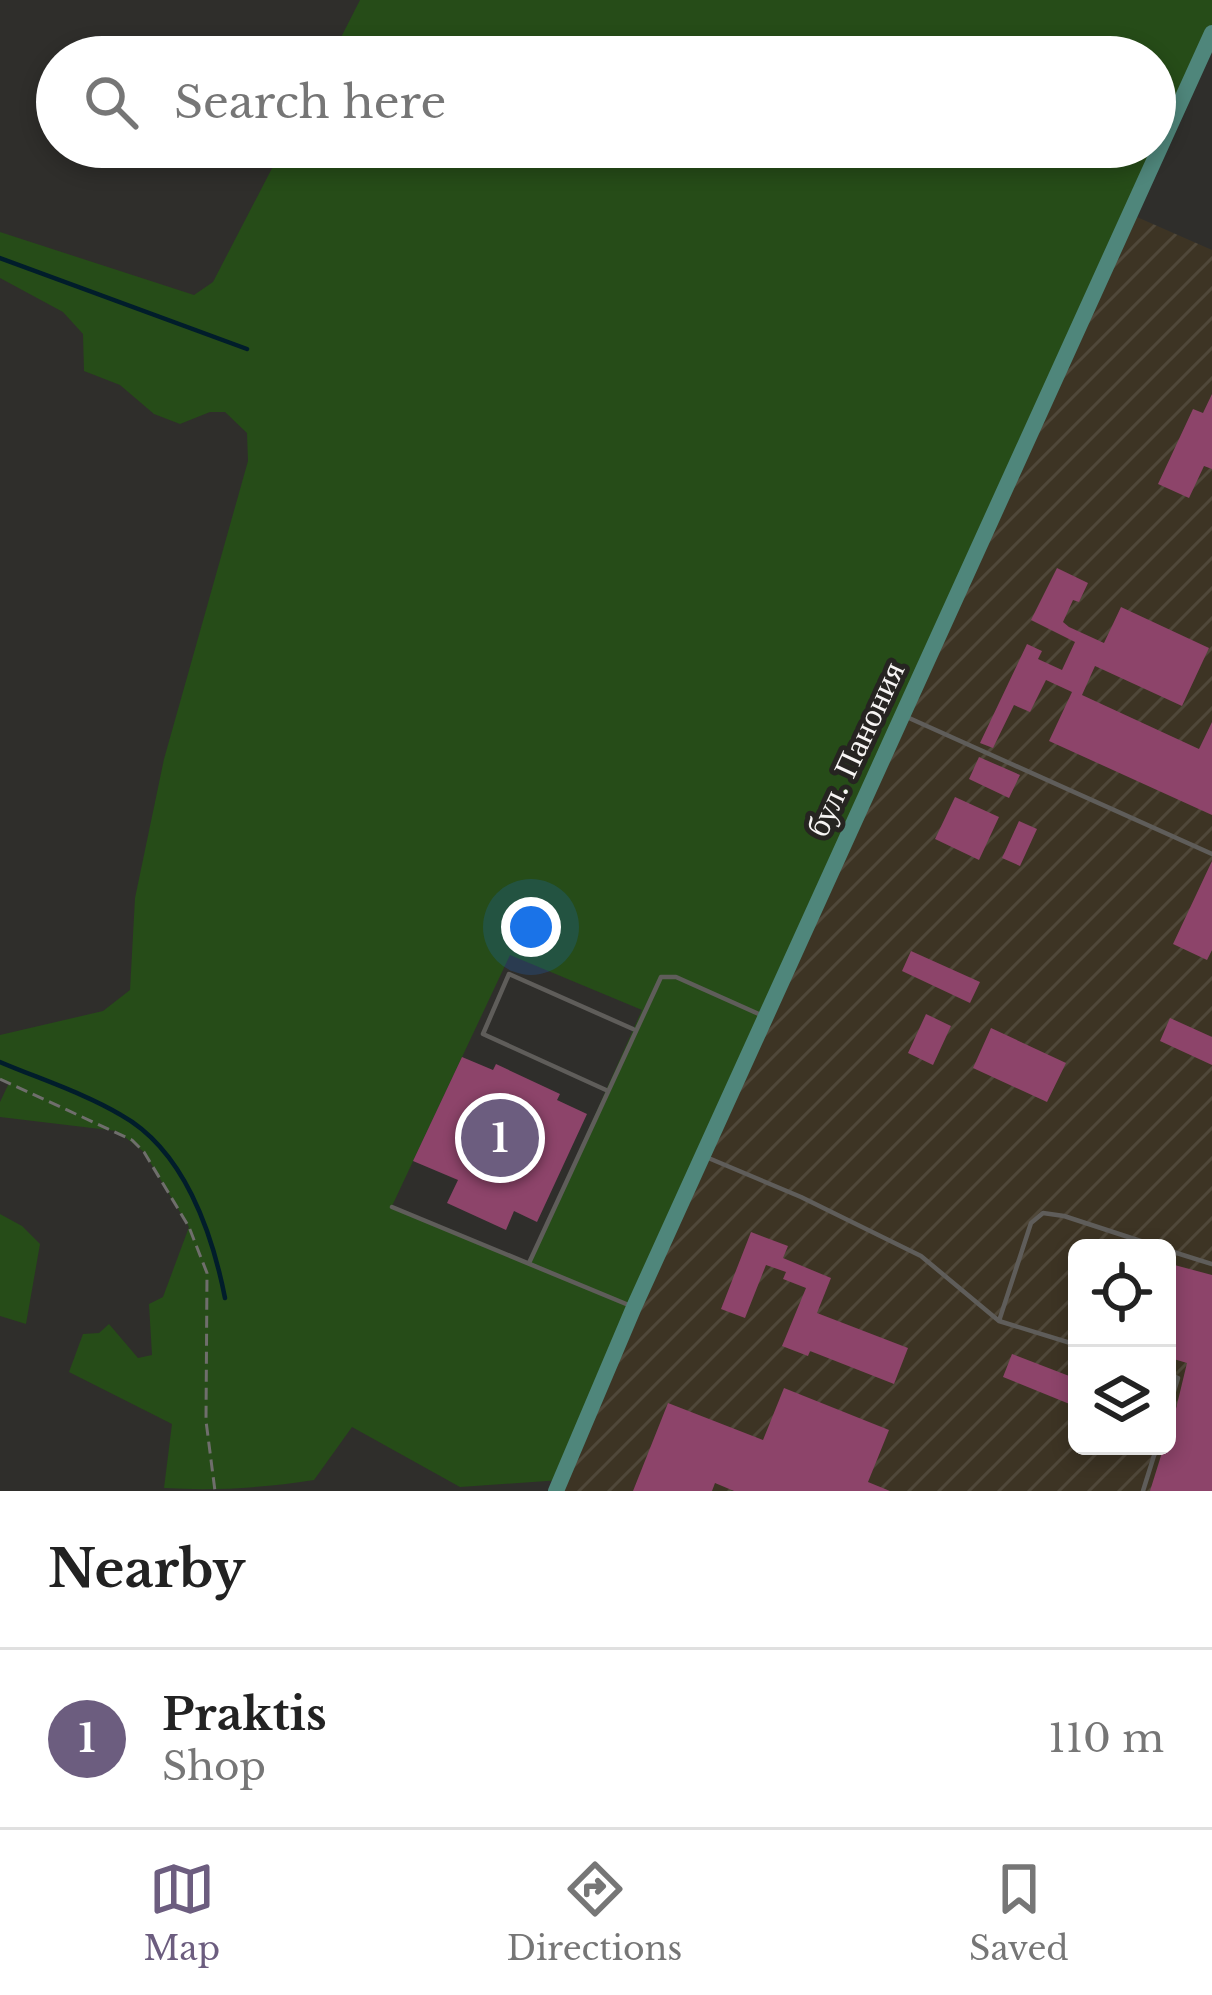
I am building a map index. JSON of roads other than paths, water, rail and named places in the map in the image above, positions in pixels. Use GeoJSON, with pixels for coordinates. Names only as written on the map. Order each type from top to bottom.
{"type":"FeatureCollection","features":[{"type":"Feature","properties":{"kind":"main road","name":"бул. Панония"},"geometry":{"type":"LineString","coordinates":[[1176,113],[1212,33]]}},
{"type":"Feature","properties":{"kind":"main road","name":"бул. Панония"},"geometry":{"type":"LineString","coordinates":[[559,1485],[634,1307],[1151,168]]}},
{"type":"Feature","properties":{"kind":"lane"},"geometry":{"type":"LineString","coordinates":[[904,716],[1212,854]]}},
{"type":"Feature","properties":{"kind":"lane"},"geometry":{"type":"LineString","coordinates":[[607,1090],[483,1034],[509,974],[634,1029]]}},
{"type":"Feature","properties":{"kind":"lane"},"geometry":{"type":"LineString","coordinates":[[529,1263],[655,983],[667,974],[766,1018]]}},
{"type":"Feature","properties":{"kind":"lane"},"geometry":{"type":"LineString","coordinates":[[703,1156],[921,1256],[998,1321],[1068,1342]]}},
{"type":"Feature","properties":{"kind":"lane"},"geometry":{"type":"LineString","coordinates":[[392,1207],[634,1307]]}},
{"type":"Feature","properties":{"kind":"lane"},"geometry":{"type":"LineString","coordinates":[[998,1321],[1031,1223],[1043,1213],[1134,1239]]}},
{"type":"Feature","properties":{"kind":"lane"},"geometry":{"type":"LineString","coordinates":[[1176,1253],[1212,1264]]}},
{"type":"Feature","properties":{"kind":"lane"},"geometry":{"type":"LineString","coordinates":[[1143,1491],[1154,1455]]}},
{"type":"Feature","properties":{"kind":"lane"},"geometry":{"type":"LineString","coordinates":[[542,1491],[559,1485]]}},
{"type":"Feature","properties":{"kind":"waterway"},"geometry":{"type":"LineString","coordinates":[[0,258],[247,349]]}},
{"type":"Feature","properties":{"kind":"waterway"},"geometry":{"type":"LineString","coordinates":[[0,1062],[107,1107],[162,1149],[203,1220],[225,1298]]}},
{"type":"Feature","properties":{"kind":"place","name":"Praktis"},"geometry":{"type":"Point","coordinates":[500,1138]}}]}
